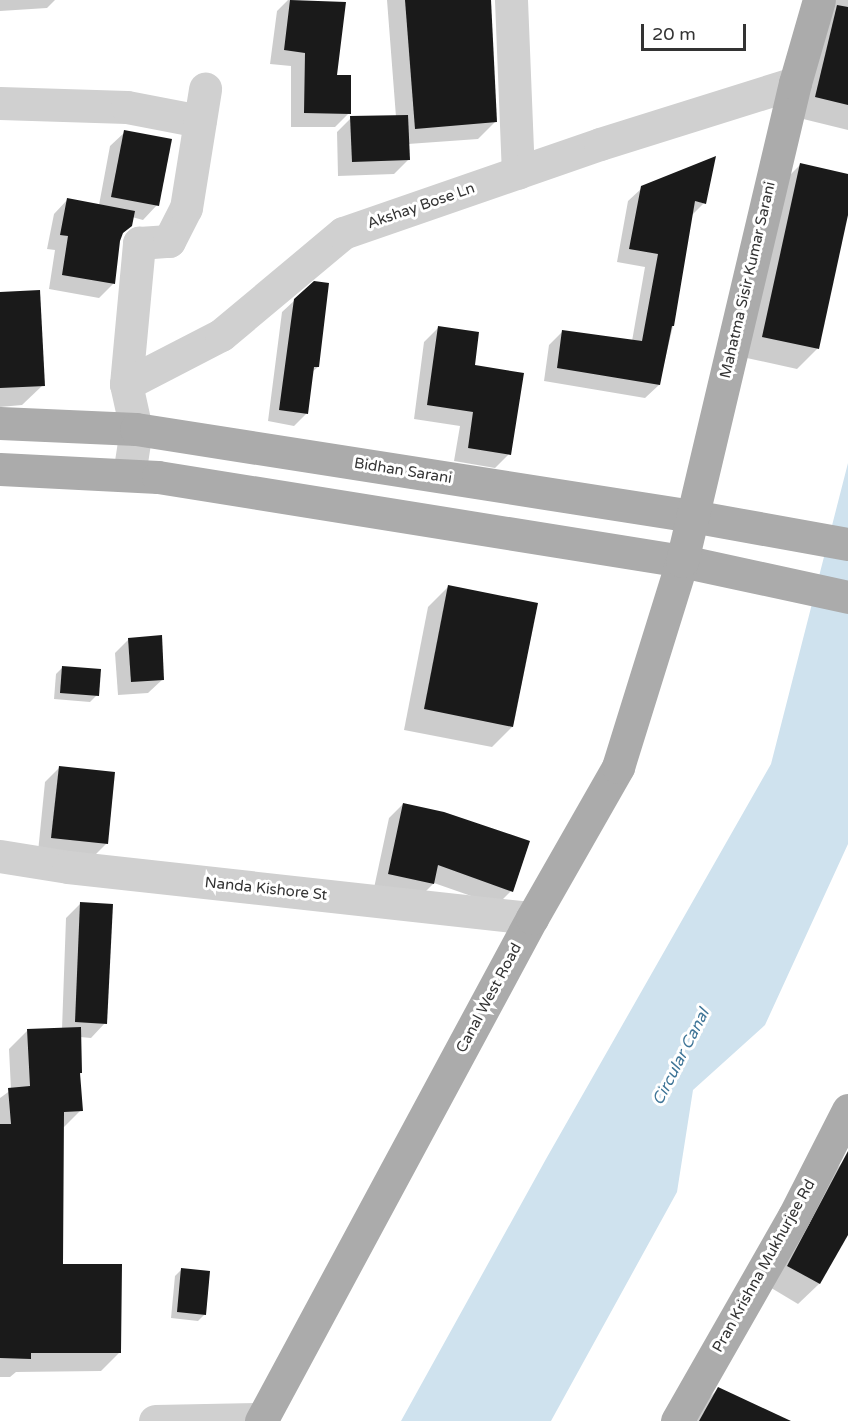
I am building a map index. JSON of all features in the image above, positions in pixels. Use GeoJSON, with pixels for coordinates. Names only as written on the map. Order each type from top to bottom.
{"type":"FeatureCollection","features":[{"type":"Feature","properties":{"kind":"main road","name":"Mahatma Sisir Kumar Sarani"},"geometry":{"type":"LineString","coordinates":[[682,561],[795,83],[819,0]]}},
{"type":"Feature","properties":{"kind":"main road","name":"Bidhan Sarani"},"geometry":{"type":"LineString","coordinates":[[0,423],[136,429],[692,516],[848,544]]}},
{"type":"Feature","properties":{"kind":"main road"},"geometry":{"type":"LineString","coordinates":[[0,469],[170,479],[682,561],[848,597]]}},
{"type":"Feature","properties":{"kind":"main road","name":"Canal West Road"},"geometry":{"type":"LineString","coordinates":[[262,1420],[532,918],[618,767],[682,561]]}},
{"type":"Feature","properties":{"kind":"main road","name":"Pran Krishna Mukhurjee Rd"},"geometry":{"type":"LineString","coordinates":[[677,1421],[794,1216],[848,1110]]}},
{"type":"Feature","properties":{"kind":"street"},"geometry":{"type":"LineString","coordinates":[[511,0],[518,173]]}},
{"type":"Feature","properties":{"kind":"street","name":"Akshay Bose Ln"},"geometry":{"type":"LineString","coordinates":[[126,384],[220,336],[343,233],[600,144],[795,83]]}},
{"type":"Feature","properties":{"kind":"street"},"geometry":{"type":"LineString","coordinates":[[129,475],[136,429],[126,384],[138,243],[169,241],[186,208],[205,89]]}},
{"type":"Feature","properties":{"kind":"street"},"geometry":{"type":"LineString","coordinates":[[0,103],[127,107],[200,121]]}},
{"type":"Feature","properties":{"kind":"street","name":"Nanda Kishore St"},"geometry":{"type":"LineString","coordinates":[[0,856],[68,867],[532,918]]}},
{"type":"Feature","properties":{"kind":"street"},"geometry":{"type":"LineString","coordinates":[[155,1421],[262,1420]]}},
{"type":"Feature","properties":{"kind":"water","name":"Circular Canal"},"geometry":{"type":"Polygon","coordinates":[[[848,463],[848,844],[765,1025],[693,1090],[677,1192],[551,1421],[401,1421],[546,1159],[771,764],[848,463]]]}},
{"type":"Feature","properties":{"kind":"building"},"geometry":{"type":"Polygon","coordinates":[[[290,0],[346,2],[337,75],[351,75],[351,114],[304,113],[305,53],[284,50],[290,0]]]}},
{"type":"Feature","properties":{"kind":"building"},"geometry":{"type":"Polygon","coordinates":[[[405,0],[491,0],[497,122],[415,129],[405,0]]]}},
{"type":"Feature","properties":{"kind":"building"},"geometry":{"type":"Polygon","coordinates":[[[837,5],[848,7],[848,105],[815,97],[837,5]]]}},
{"type":"Feature","properties":{"kind":"building"},"geometry":{"type":"Polygon","coordinates":[[[408,115],[410,160],[352,162],[350,116],[408,115]]]}},
{"type":"Feature","properties":{"kind":"building"},"geometry":{"type":"Polygon","coordinates":[[[124,130],[172,139],[159,206],[111,197],[124,130]]]}},
{"type":"Feature","properties":{"kind":"building"},"geometry":{"type":"Polygon","coordinates":[[[716,156],[706,204],[695,201],[674,326],[672,326],[660,385],[557,368],[562,330],[642,341],[658,254],[629,249],[641,186],[716,156]]]}},
{"type":"Feature","properties":{"kind":"building"},"geometry":{"type":"Polygon","coordinates":[[[800,163],[848,174],[848,215],[819,349],[762,337],[800,163]]]}},
{"type":"Feature","properties":{"kind":"building"},"geometry":{"type":"Polygon","coordinates":[[[67,198],[135,211],[132,226],[123,233],[120,241],[115,284],[62,275],[68,236],[60,235],[67,198]]]}},
{"type":"Feature","properties":{"kind":"building"},"geometry":{"type":"Polygon","coordinates":[[[314,281],[329,283],[319,367],[314,367],[308,414],[279,410],[294,299],[314,281]]]}},
{"type":"Feature","properties":{"kind":"building"},"geometry":{"type":"Polygon","coordinates":[[[40,290],[45,386],[0,388],[0,292],[40,290]]]}},
{"type":"Feature","properties":{"kind":"building"},"geometry":{"type":"Polygon","coordinates":[[[438,326],[479,332],[475,365],[524,373],[511,455],[468,448],[473,412],[427,405],[438,326]]]}},
{"type":"Feature","properties":{"kind":"building"},"geometry":{"type":"Polygon","coordinates":[[[448,585],[538,603],[513,727],[424,709],[448,585]]]}},
{"type":"Feature","properties":{"kind":"building"},"geometry":{"type":"Polygon","coordinates":[[[162,635],[164,680],[131,682],[128,638],[162,635]]]}},
{"type":"Feature","properties":{"kind":"building"},"geometry":{"type":"Polygon","coordinates":[[[62,666],[101,669],[99,696],[60,693],[62,666]]]}},
{"type":"Feature","properties":{"kind":"building"},"geometry":{"type":"Polygon","coordinates":[[[59,766],[115,772],[108,844],[51,838],[59,766]]]}},
{"type":"Feature","properties":{"kind":"building"},"geometry":{"type":"Polygon","coordinates":[[[403,803],[444,812],[530,841],[513,892],[438,865],[434,884],[388,874],[403,803]]]}},
{"type":"Feature","properties":{"kind":"building"},"geometry":{"type":"Polygon","coordinates":[[[80,902],[113,904],[107,1024],[75,1022],[80,902]]]}},
{"type":"Feature","properties":{"kind":"building"},"geometry":{"type":"Polygon","coordinates":[[[81,1027],[82,1073],[80,1073],[83,1111],[64,1112],[63,1264],[122,1264],[121,1353],[31,1353],[31,1359],[0,1358],[0,1124],[11,1124],[8,1088],[30,1086],[27,1029],[81,1027]]]}},
{"type":"Feature","properties":{"kind":"building"},"geometry":{"type":"Polygon","coordinates":[[[848,1151],[848,1235],[820,1284],[787,1266],[848,1151]]]}},
{"type":"Feature","properties":{"kind":"building"},"geometry":{"type":"Polygon","coordinates":[[[181,1268],[210,1271],[206,1315],[177,1312],[181,1268]]]}},
{"type":"Feature","properties":{"kind":"building"},"geometry":{"type":"Polygon","coordinates":[[[718,1387],[791,1421],[699,1421],[718,1387]]]}}]}
